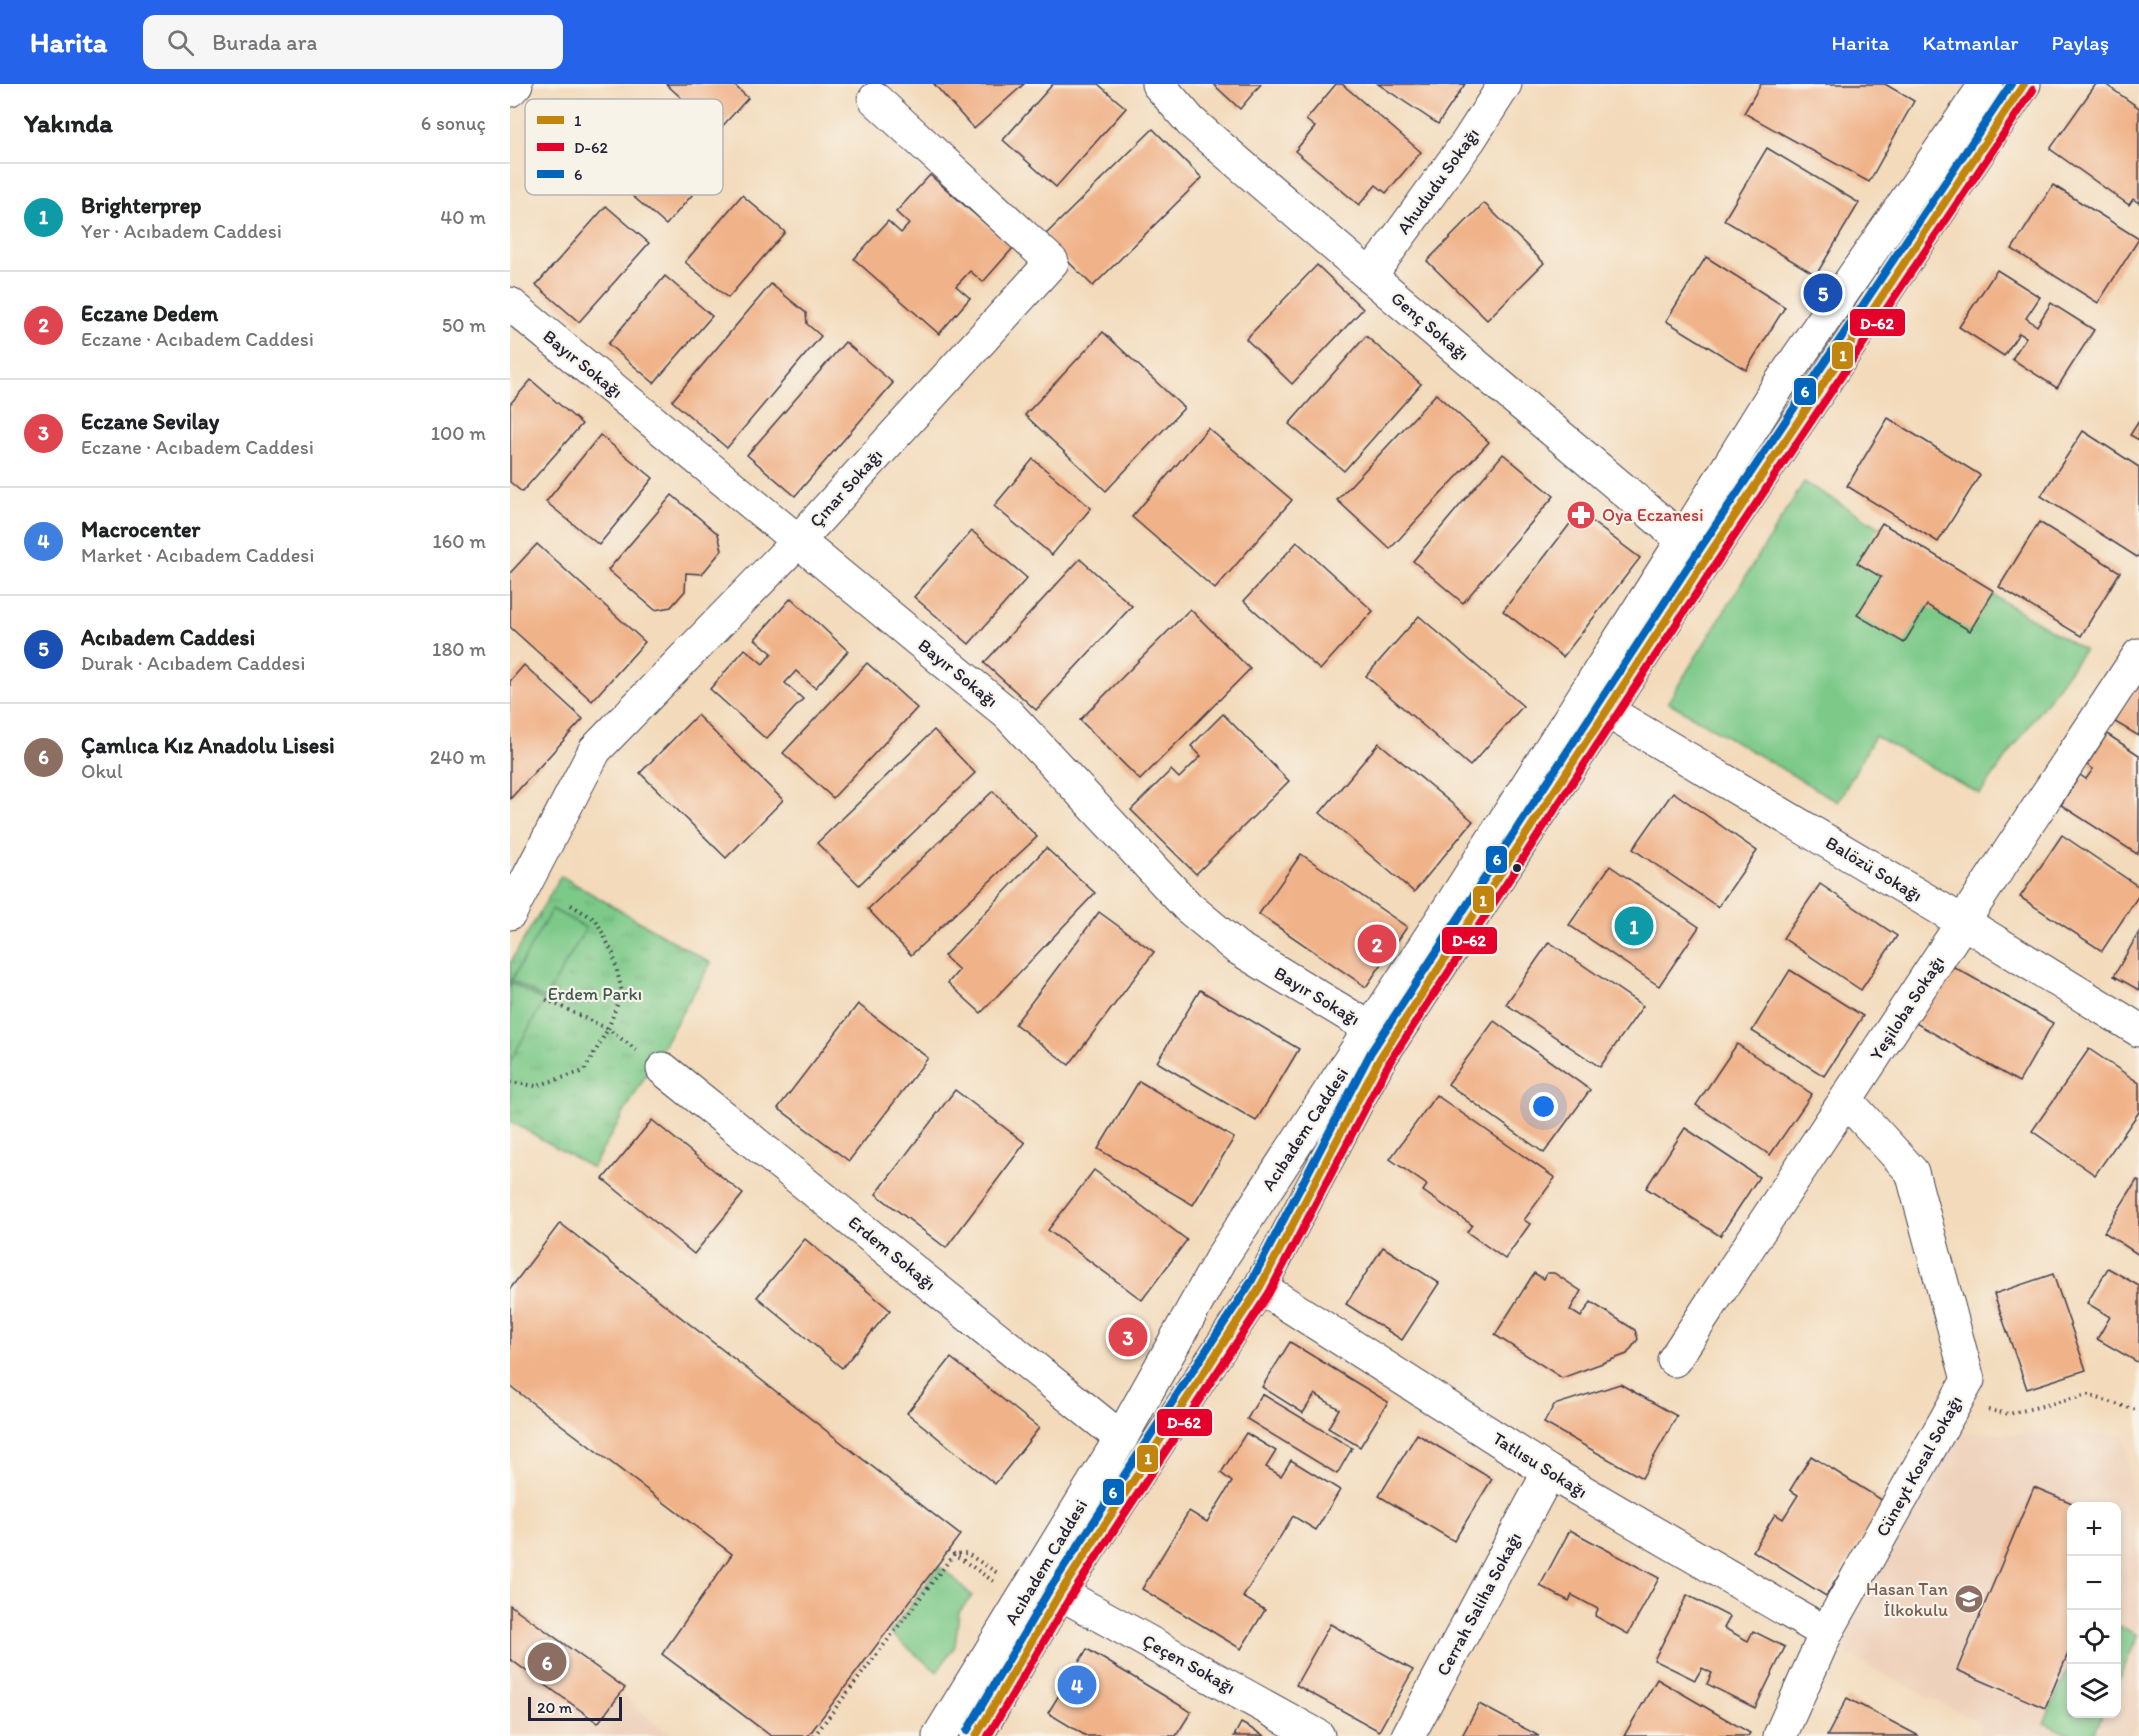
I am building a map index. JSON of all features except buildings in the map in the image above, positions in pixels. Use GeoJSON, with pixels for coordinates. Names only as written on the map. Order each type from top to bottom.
{"type":"FeatureCollection","features":[{"type":"Feature","properties":{"kind":"street"},"geometry":{"type":"LineString","coordinates":[[510,90],[516,84]]}},
{"type":"Feature","properties":{"kind":"street","name":"Genç Sokağı"},"geometry":{"type":"LineString","coordinates":[[1158,84],[1191,122],[1683,540],[1700,568]]}},
{"type":"Feature","properties":{"kind":"street","name":"Ahududu Sokağı"},"geometry":{"type":"LineString","coordinates":[[1370,276],[1469,140],[1505,84]]}},
{"type":"Feature","properties":{"kind":"street","name":"Acıbadem Caddesi"},"geometry":{"type":"LineString","coordinates":[[976,1736],[1060,1593],[1260,1287],[1375,1043],[1455,899],[1777,388],[1986,84]]}},
{"type":"Feature","properties":{"kind":"street","name":"Acıbadem Caddesi"},"geometry":{"type":"LineString","coordinates":[[939,1736],[1120,1438],[1222,1257],[1607,711],[2024,84]]}},
{"type":"Feature","properties":{"kind":"street","name":"Çınar Sokağı"},"geometry":{"type":"LineString","coordinates":[[510,913],[595,750],[798,541],[1052,262],[875,99]]}},
{"type":"Feature","properties":{"kind":"street","name":"Bayır Sokağı"},"geometry":{"type":"LineString","coordinates":[[510,304],[1008,714],[1188,907],[1236,947],[1375,1043]]}},
{"type":"Feature","properties":{"kind":"street","name":"Yeşiloba Sokağı"},"geometry":{"type":"LineString","coordinates":[[1674,1360],[2139,655]]}},
{"type":"Feature","properties":{"kind":"street","name":"Balözü Sokağı"},"geometry":{"type":"LineString","coordinates":[[1607,711],[1963,922],[2139,1030]]}},
{"type":"Feature","properties":{"kind":"street","name":"Erdem Sokağı"},"geometry":{"type":"LineString","coordinates":[[663,1069],[1120,1438]]}},
{"type":"Feature","properties":{"kind":"street","name":"Cüneyt Kosal Sokağı"},"geometry":{"type":"LineString","coordinates":[[1780,1736],[1826,1634],[1968,1380],[1912,1172],[1846,1100]]}},
{"type":"Feature","properties":{"kind":"street","name":"Tatlısu Sokağı"},"geometry":{"type":"LineString","coordinates":[[1260,1287],[1549,1472],[1826,1634]]}},
{"type":"Feature","properties":{"kind":"street","name":"Cerrah Saliha Sokağı"},"geometry":{"type":"LineString","coordinates":[[1408,1736],[1549,1472]]}},
{"type":"Feature","properties":{"kind":"street","name":"Çeçen Sokağı"},"geometry":{"type":"LineString","coordinates":[[1060,1593],[1318,1736]]}},
{"type":"Feature","properties":{"kind":"path"},"geometry":{"type":"LineString","coordinates":[[510,1082],[536,1086],[584,1071],[608,1029],[622,992],[613,954],[596,920],[570,905]]}},
{"type":"Feature","properties":{"kind":"path"},"geometry":{"type":"LineString","coordinates":[[545,999],[608,1029],[663,1069]]}},
{"type":"Feature","properties":{"kind":"path"},"geometry":{"type":"LineString","coordinates":[[1955,1403],[2009,1414],[2088,1395],[2139,1411]]}},
{"type":"Feature","properties":{"kind":"path"},"geometry":{"type":"LineString","coordinates":[[948,1550],[987,1577]]}},
{"type":"Feature","properties":{"kind":"path"},"geometry":{"type":"LineString","coordinates":[[814,1736],[880,1645],[954,1554],[966,1552],[1001,1576]]}},
{"type":"Feature","properties":{"kind":"shaded area","name":"Hasan Tan İlkokulu"},"geometry":{"type":"Polygon","coordinates":[[[1958,1432],[2124,1435],[2139,1563],[2139,1720],[2130,1736],[1976,1736],[1982,1724],[1837,1650],[1958,1432]]]}},
{"type":"Feature","properties":{"kind":"shaded area"},"geometry":{"type":"Polygon","coordinates":[[[510,1599],[657,1725],[675,1736],[510,1736],[510,1599]]]}},
{"type":"Feature","properties":{"kind":"green space"},"geometry":{"type":"Polygon","coordinates":[[[1804,482],[2084,650],[1980,794],[1875,736],[1838,802],[1668,702],[1804,482]]]}},
{"type":"Feature","properties":{"kind":"green space","name":"Erdem Parkı"},"geometry":{"type":"Polygon","coordinates":[[[561,876],[711,963],[592,1168],[510,1121],[510,963],[561,876]]]}},
{"type":"Feature","properties":{"kind":"green space"},"geometry":{"type":"Polygon","coordinates":[[[552,909],[586,928],[545,999],[512,980],[552,909]]]}},
{"type":"Feature","properties":{"kind":"green space"},"geometry":{"type":"Polygon","coordinates":[[[510,982],[544,1001],[510,1062],[510,982]]]}},
{"type":"Feature","properties":{"kind":"green space"},"geometry":{"type":"Polygon","coordinates":[[[939,1567],[951,1575],[972,1596],[959,1612],[955,1646],[937,1672],[890,1633],[939,1567]]]}},
{"type":"Feature","properties":{"kind":"green space"},"geometry":{"type":"Polygon","coordinates":[[[2121,1627],[2138,1635],[2121,1675],[2121,1627]]]}},
{"type":"Feature","properties":{"kind":"green space"},"geometry":{"type":"Polygon","coordinates":[[[2067,1671],[2067,1718],[2101,1718],[2093,1736],[2073,1736],[2044,1723],[2067,1671]]]}},
{"type":"Feature","properties":{"kind":"transit line","name":"6"},"geometry":{"type":"LineString","coordinates":[[967,1731],[1051,1587],[1251,1282],[1371,1052],[1691,562],[2011,84]]}},
{"type":"Feature","properties":{"kind":"transit line","name":"1"},"geometry":{"type":"LineString","coordinates":[[976,1736],[1060,1593],[1260,1287],[1380,1058],[1700,568],[2024,84]]}},
{"type":"Feature","properties":{"kind":"transit line","name":"D-62"},"geometry":{"type":"LineString","coordinates":[[988,1736],[1069,1599],[1269,1293],[1389,1063],[1709,574],[2033,90]]}},
{"type":"Feature","properties":{"kind":"place","name":"Acıbadem Caddesi"},"geometry":{"type":"Point","coordinates":[1823,293]}},
{"type":"Feature","properties":{"kind":"place","name":"Oya Eczanesi"},"geometry":{"type":"Point","coordinates":[1581,515]}},
{"type":"Feature","properties":{"kind":"place","name":"Brighterprep"},"geometry":{"type":"Point","coordinates":[1634,926]}},
{"type":"Feature","properties":{"kind":"place","name":"Eczane Dedem"},"geometry":{"type":"Point","coordinates":[1377,944]}},
{"type":"Feature","properties":{"kind":"place","name":"Eczane Sevilay"},"geometry":{"type":"Point","coordinates":[1128,1337]}},
{"type":"Feature","properties":{"kind":"place","name":"Hasan Tan İlkokulu"},"geometry":{"type":"Point","coordinates":[1969,1599]}},
{"type":"Feature","properties":{"kind":"place","name":"Çamlıca Kız Anadolu Lisesi"},"geometry":{"type":"Point","coordinates":[547,1662]}},
{"type":"Feature","properties":{"kind":"place","name":"Macrocenter"},"geometry":{"type":"Point","coordinates":[1077,1685]}}]}
